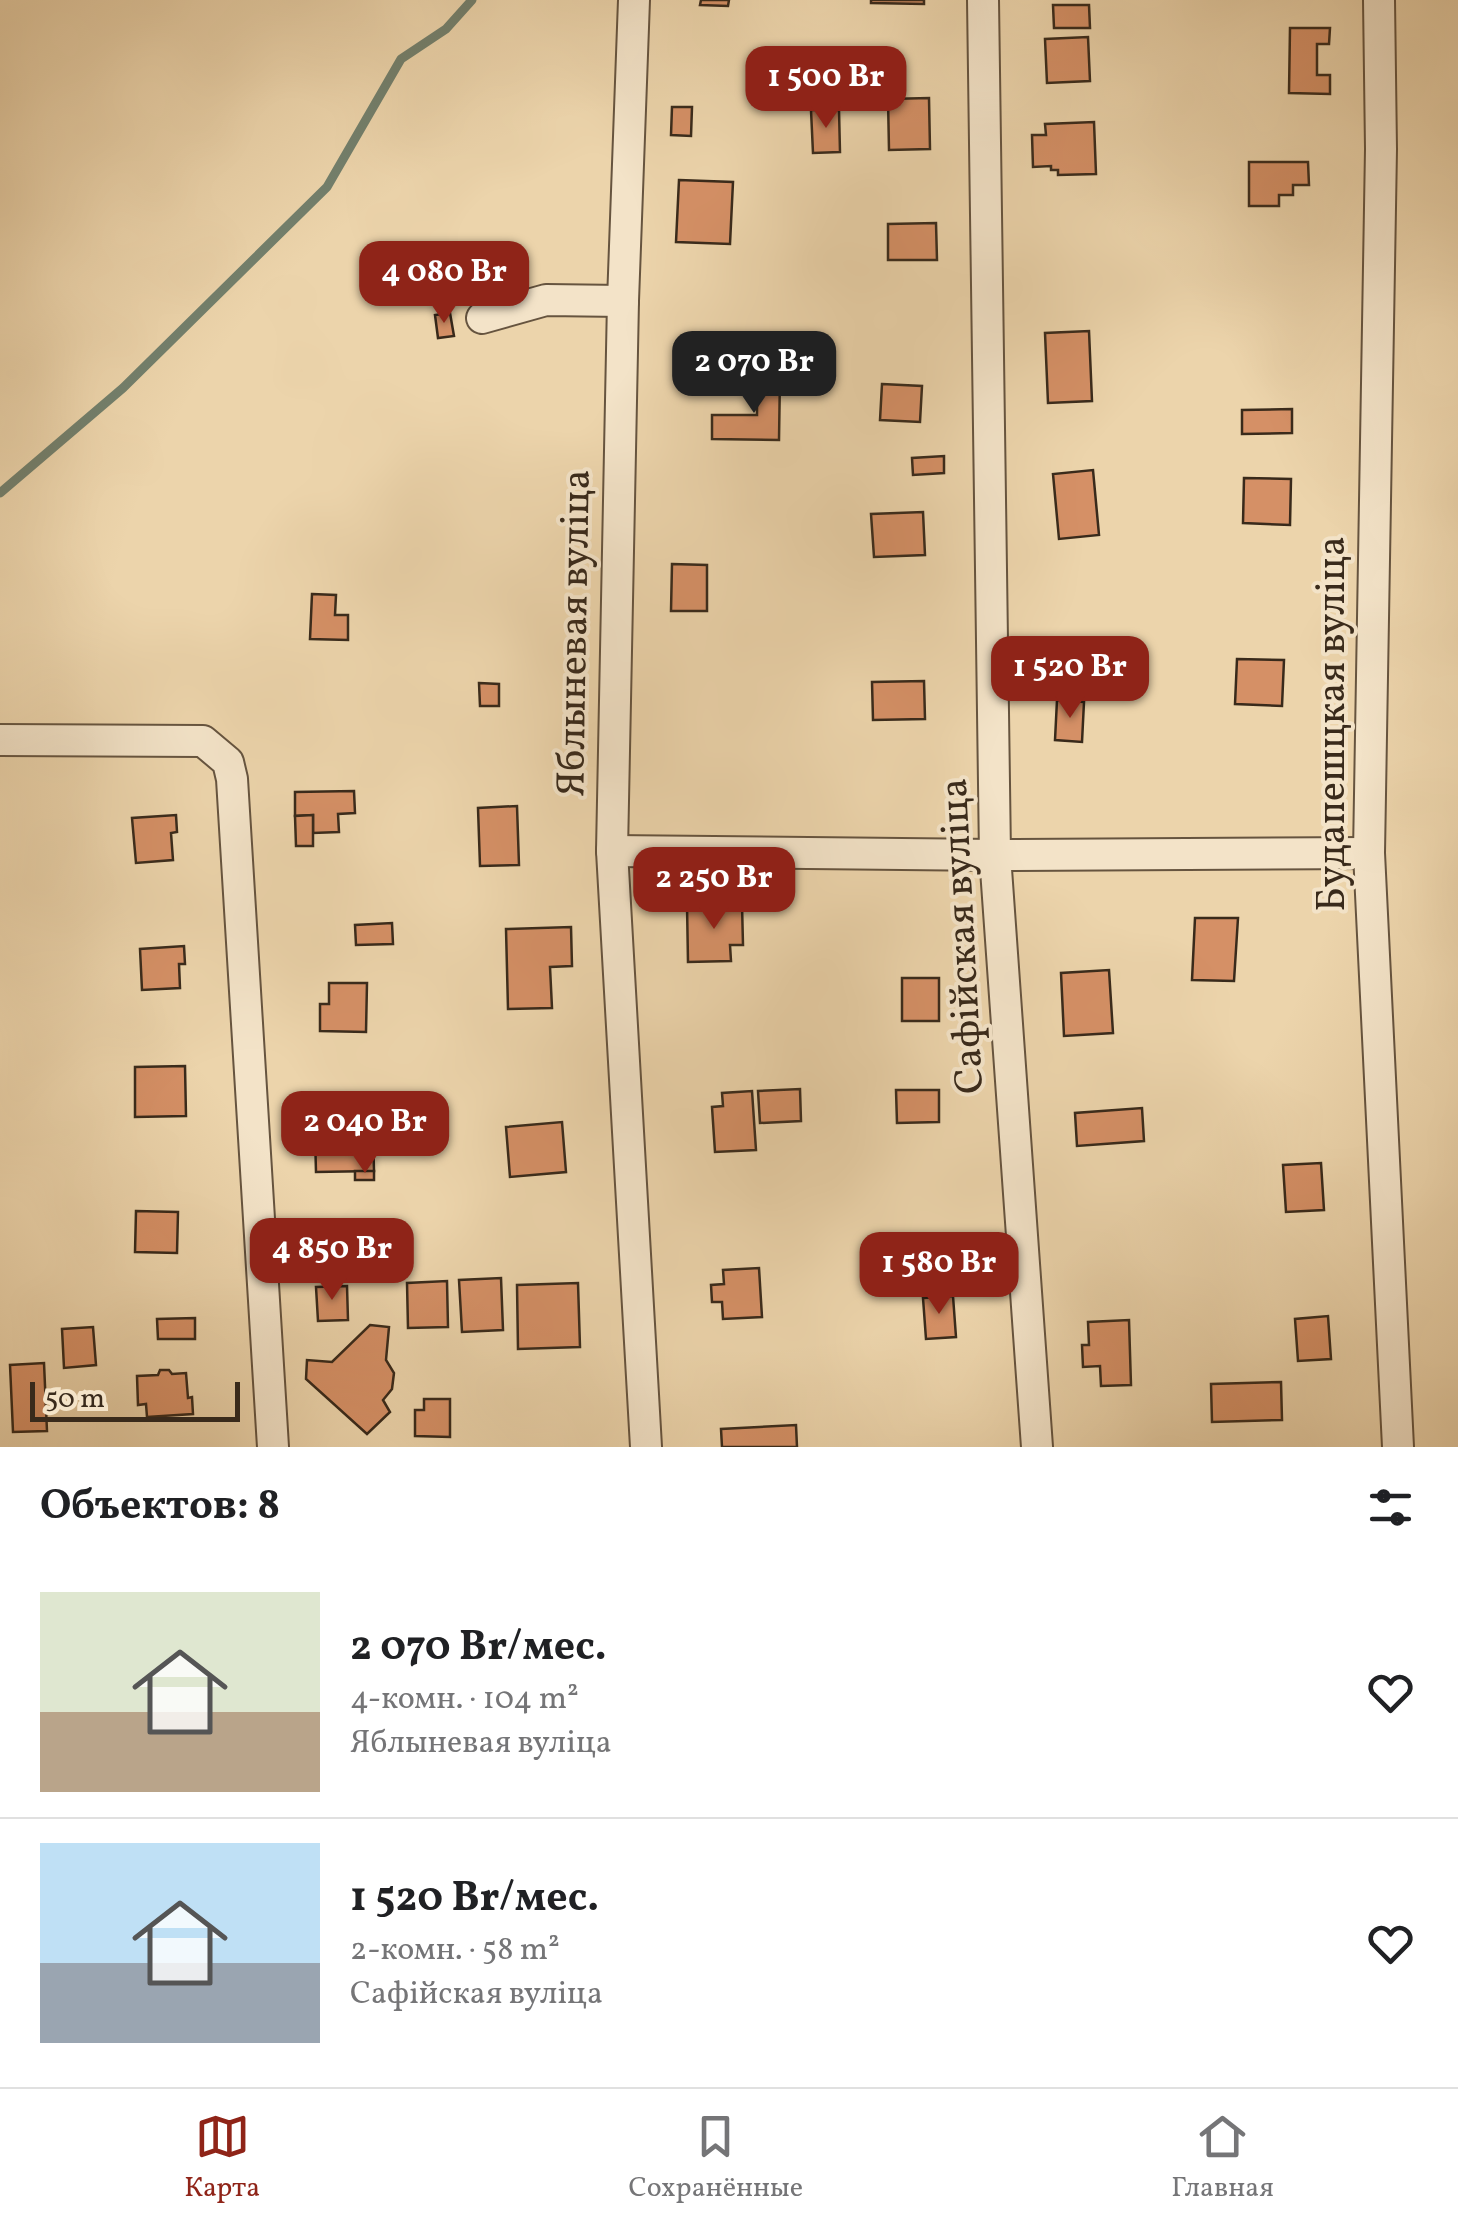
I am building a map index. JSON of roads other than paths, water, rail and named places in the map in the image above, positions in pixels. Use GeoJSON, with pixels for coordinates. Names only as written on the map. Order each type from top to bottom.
{"type":"FeatureCollection","features":[{"type":"Feature","properties":{"kind":"street","name":"Яблыневая вуліца"},"geometry":{"type":"LineString","coordinates":[[634,0],[623,301],[612,852],[646,1447]]}},
{"type":"Feature","properties":{"kind":"street","name":"Сафійская вуліца"},"geometry":{"type":"LineString","coordinates":[[983,0],[995,855],[1038,1447]]}},
{"type":"Feature","properties":{"kind":"street","name":"Будапешцкая вуліца"},"geometry":{"type":"LineString","coordinates":[[1379,0],[1381,148],[1369,853],[1398,1447]]}},
{"type":"Feature","properties":{"kind":"street"},"geometry":{"type":"LineString","coordinates":[[482,318],[546,300],[623,301]]}},
{"type":"Feature","properties":{"kind":"street"},"geometry":{"type":"LineString","coordinates":[[0,740],[203,741],[228,762],[273,1447]]}},
{"type":"Feature","properties":{"kind":"street"},"geometry":{"type":"LineString","coordinates":[[612,852],[1369,853]]}},
{"type":"Feature","properties":{"kind":"waterway"},"geometry":{"type":"LineString","coordinates":[[0,493],[123,388],[327,187],[401,59],[446,29],[472,0]]}}]}
